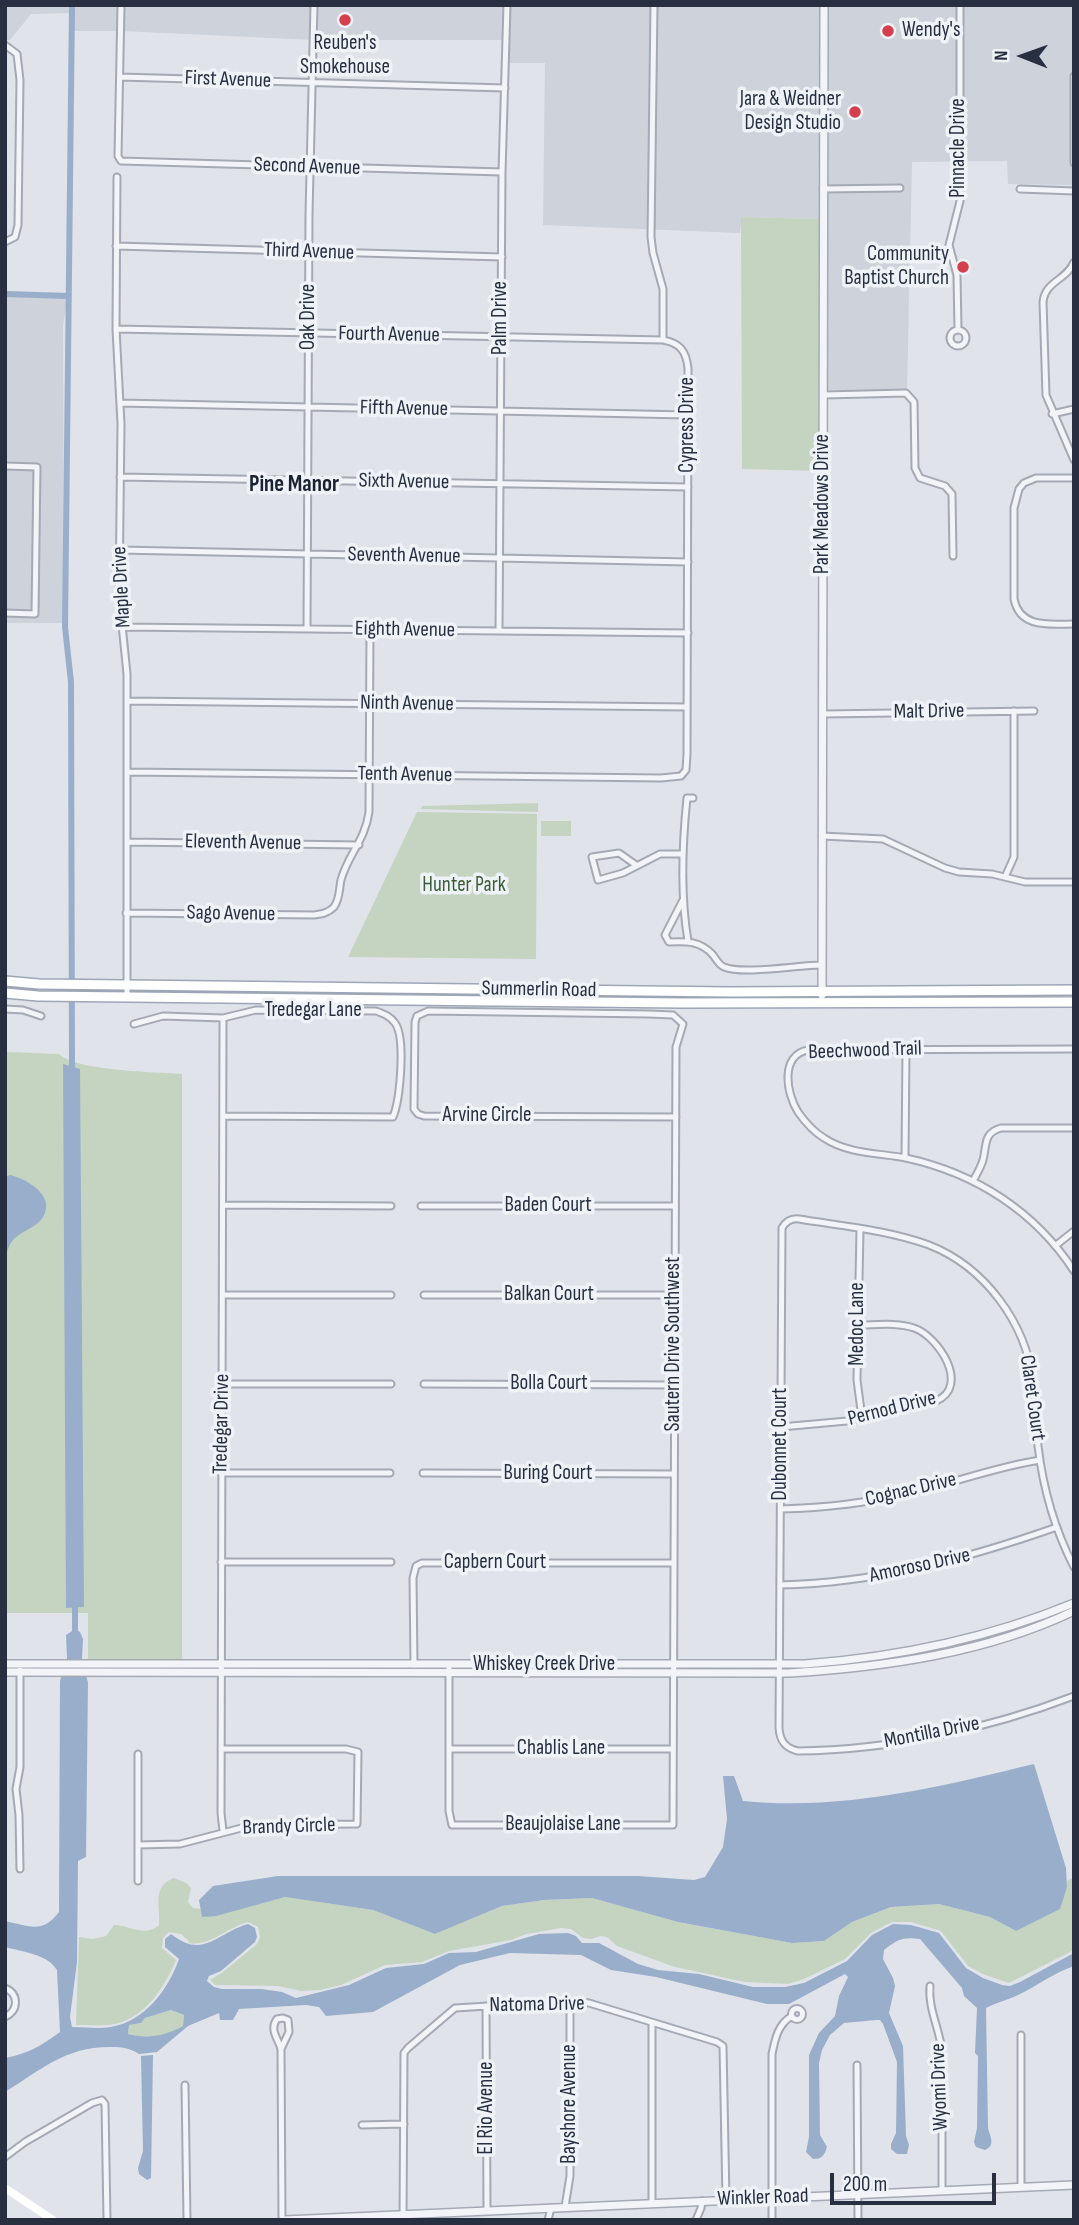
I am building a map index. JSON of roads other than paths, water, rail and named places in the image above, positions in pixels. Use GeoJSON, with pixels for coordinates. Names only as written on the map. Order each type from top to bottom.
{"type":"FeatureCollection","features":[{"type":"Feature","properties":{"kind":"main road","name":"Summerlin Road"},"geometry":{"type":"LineString","coordinates":[[5,981],[60,985],[822,992],[1074,990]]}},
{"type":"Feature","properties":{"kind":"main road","name":"Summerlin Road"},"geometry":{"type":"LineString","coordinates":[[5,993],[127,997],[822,1003],[1074,1002]]}},
{"type":"Feature","properties":{"kind":"main road"},"geometry":{"type":"LineString","coordinates":[[7,2192],[53,2220]]}},
{"type":"Feature","properties":{"kind":"street"},"geometry":{"type":"LineString","coordinates":[[120,77],[121,5]]}},
{"type":"Feature","properties":{"kind":"street","name":"Oak Drive"},"geometry":{"type":"LineString","coordinates":[[307,628],[309,252],[314,5]]}},
{"type":"Feature","properties":{"kind":"street","name":"Palm Drive"},"geometry":{"type":"LineString","coordinates":[[499,631],[502,172],[507,5]]}},
{"type":"Feature","properties":{"kind":"street"},"geometry":{"type":"LineString","coordinates":[[654,5],[651,237],[663,289],[663,340]]}},
{"type":"Feature","properties":{"kind":"street","name":"Park Meadows Drive"},"geometry":{"type":"LineString","coordinates":[[822,1003],[824,5]]}},
{"type":"Feature","properties":{"kind":"street","name":"Pinnacle Drive"},"geometry":{"type":"LineString","coordinates":[[958,330],[957,275],[949,245],[960,201],[960,5]]}},
{"type":"Feature","properties":{"kind":"street"},"geometry":{"type":"LineString","coordinates":[[5,45],[18,54],[20,80],[18,225],[15,237],[5,242]]}},
{"type":"Feature","properties":{"kind":"street"},"geometry":{"type":"LineString","coordinates":[[1074,76],[1074,163]]}},
{"type":"Feature","properties":{"kind":"street","name":"First Avenue"},"geometry":{"type":"LineString","coordinates":[[120,77],[505,88]]}},
{"type":"Feature","properties":{"kind":"street","name":"Second Avenue"},"geometry":{"type":"LineString","coordinates":[[120,77],[118,153],[121,161],[502,172]]}},
{"type":"Feature","properties":{"kind":"street","name":"Maple Drive"},"geometry":{"type":"LineString","coordinates":[[117,177],[120,595],[127,701],[127,997]]}},
{"type":"Feature","properties":{"kind":"street"},"geometry":{"type":"LineString","coordinates":[[823,190],[900,188]]}},
{"type":"Feature","properties":{"kind":"street"},"geometry":{"type":"LineString","coordinates":[[1020,189],[1074,191]]}},
{"type":"Feature","properties":{"kind":"street","name":"Third Avenue"},"geometry":{"type":"LineString","coordinates":[[116,246],[502,257]]}},
{"type":"Feature","properties":{"kind":"street"},"geometry":{"type":"LineString","coordinates":[[1074,262],[1067,273],[1051,284],[1044,295],[1045,388],[1052,414],[1074,460]]}},
{"type":"Feature","properties":{"kind":"street","name":"Fourth Avenue"},"geometry":{"type":"LineString","coordinates":[[116,329],[663,340]]}},
{"type":"Feature","properties":{"kind":"street","name":"Cypress Drive"},"geometry":{"type":"LineString","coordinates":[[663,340],[676,344],[685,355],[688,368],[687,766],[682,775]]}},
{"type":"Feature","properties":{"kind":"street"},"geometry":{"type":"LineString","coordinates":[[824,395],[906,393],[914,402],[915,468],[920,478],[945,486],[951,494],[953,556]]}},
{"type":"Feature","properties":{"kind":"street","name":"Fifth Avenue"},"geometry":{"type":"LineString","coordinates":[[120,403],[687,415]]}},
{"type":"Feature","properties":{"kind":"street"},"geometry":{"type":"LineString","coordinates":[[1052,414],[1074,409]]}},
{"type":"Feature","properties":{"kind":"street"},"geometry":{"type":"LineString","coordinates":[[5,466],[37,467],[35,614],[5,613]]}},
{"type":"Feature","properties":{"kind":"street","name":"Sixth Avenue"},"geometry":{"type":"LineString","coordinates":[[120,477],[688,487]]}},
{"type":"Feature","properties":{"kind":"street"},"geometry":{"type":"LineString","coordinates":[[1074,478],[1030,480],[1019,489],[1014,508],[1014,599],[1018,612],[1023,618],[1035,623],[1074,624]]}},
{"type":"Feature","properties":{"kind":"street","name":"Seventh Avenue"},"geometry":{"type":"LineString","coordinates":[[120,550],[688,562]]}},
{"type":"Feature","properties":{"kind":"street","name":"Eighth Avenue"},"geometry":{"type":"LineString","coordinates":[[123,627],[688,633]]}},
{"type":"Feature","properties":{"kind":"street"},"geometry":{"type":"LineString","coordinates":[[359,845],[368,819],[370,629]]}},
{"type":"Feature","properties":{"kind":"street","name":"Ninth Avenue"},"geometry":{"type":"LineString","coordinates":[[127,701],[687,707]]}},
{"type":"Feature","properties":{"kind":"street"},"geometry":{"type":"LineString","coordinates":[[1005,877],[1014,856],[1014,711]]}},
{"type":"Feature","properties":{"kind":"street","name":"Malt Drive"},"geometry":{"type":"LineString","coordinates":[[823,714],[1034,711]]}},
{"type":"Feature","properties":{"kind":"street","name":"Tenth Avenue"},"geometry":{"type":"LineString","coordinates":[[127,772],[661,778],[678,778],[682,775]]}},
{"type":"Feature","properties":{"kind":"street"},"geometry":{"type":"LineString","coordinates":[[688,941],[683,900],[682,854],[687,798],[693,798]]}},
{"type":"Feature","properties":{"kind":"street"},"geometry":{"type":"LineString","coordinates":[[822,836],[877,837],[952,871],[1025,882],[1074,882]]}},
{"type":"Feature","properties":{"kind":"street","name":"Eleventh Avenue"},"geometry":{"type":"LineString","coordinates":[[127,842],[359,845]]}},
{"type":"Feature","properties":{"kind":"street","name":"Sago Avenue"},"geometry":{"type":"LineString","coordinates":[[126,913],[326,913],[333,908],[338,898],[345,868],[359,845]]}},
{"type":"Feature","properties":{"kind":"street"},"geometry":{"type":"LineString","coordinates":[[636,865],[619,853],[592,857],[598,880],[623,873],[660,854],[682,854]]}},
{"type":"Feature","properties":{"kind":"street"},"geometry":{"type":"LineString","coordinates":[[683,900],[665,935],[669,942],[688,941],[706,948],[719,963],[730,968],[775,969],[821,965]]}},
{"type":"Feature","properties":{"kind":"street"},"geometry":{"type":"LineString","coordinates":[[5,1009],[23,1010],[41,1016]]}},
{"type":"Feature","properties":{"kind":"street","name":"Tredegar Lane"},"geometry":{"type":"LineString","coordinates":[[134,1024],[163,1016],[223,1018],[256,1010],[376,1011],[388,1015],[397,1025],[400,1038],[399,1097],[393,1116],[223,1116]]}},
{"type":"Feature","properties":{"kind":"street","name":"Arvine Circle"},"geometry":{"type":"LineString","coordinates":[[676,1117],[418,1114],[414,1109],[415,1022],[417,1016],[428,1012],[660,1014],[674,1016],[683,1024]]}},
{"type":"Feature","properties":{"kind":"street","name":"Tredegar Drive"},"geometry":{"type":"LineString","coordinates":[[223,1018],[223,1831]]}},
{"type":"Feature","properties":{"kind":"street","name":"Sautern Drive Southwest"},"geometry":{"type":"LineString","coordinates":[[673,1825],[676,1047],[683,1024]]}},
{"type":"Feature","properties":{"kind":"street"},"geometry":{"type":"LineString","coordinates":[[905,1158],[906,1049]]}},
{"type":"Feature","properties":{"kind":"street","name":"Beechwood Trail"},"geometry":{"type":"LineString","coordinates":[[1074,1049],[808,1050],[796,1054],[789,1071],[790,1092],[797,1110],[821,1136],[846,1148],[935,1165],[974,1181],[1011,1204],[1040,1228],[1074,1271]]}},
{"type":"Feature","properties":{"kind":"street"},"geometry":{"type":"LineString","coordinates":[[974,1181],[983,1158],[986,1138],[994,1130],[1074,1128]]}},
{"type":"Feature","properties":{"kind":"street"},"geometry":{"type":"LineString","coordinates":[[223,1205],[391,1206]]}},
{"type":"Feature","properties":{"kind":"street","name":"Baden Court"},"geometry":{"type":"LineString","coordinates":[[421,1206],[675,1206]]}},
{"type":"Feature","properties":{"kind":"street","name":"Claret Court"},"geometry":{"type":"LineString","coordinates":[[785,1223],[793,1218],[897,1236],[934,1247],[974,1273],[996,1295],[1012,1319],[1027,1351],[1034,1386],[1040,1460],[1057,1527],[1074,1567]]}},
{"type":"Feature","properties":{"kind":"street","name":"Dubonnet Court"},"geometry":{"type":"LineString","coordinates":[[785,1223],[782,1228],[780,1734],[781,1741],[788,1748]]}},
{"type":"Feature","properties":{"kind":"street","name":"Medoc Lane"},"geometry":{"type":"LineString","coordinates":[[860,1229],[857,1380],[863,1418]]}},
{"type":"Feature","properties":{"kind":"street"},"geometry":{"type":"LineString","coordinates":[[1055,1246],[1074,1231]]}},
{"type":"Feature","properties":{"kind":"street"},"geometry":{"type":"LineString","coordinates":[[223,1295],[391,1295]]}},
{"type":"Feature","properties":{"kind":"street","name":"Balkan Court"},"geometry":{"type":"LineString","coordinates":[[424,1295],[675,1295]]}},
{"type":"Feature","properties":{"kind":"street","name":"Pernod Drive"},"geometry":{"type":"LineString","coordinates":[[781,1427],[863,1418],[942,1398],[950,1390],[952,1377],[941,1353],[929,1338],[917,1329],[904,1326],[858,1325]]}},
{"type":"Feature","properties":{"kind":"street"},"geometry":{"type":"LineString","coordinates":[[223,1384],[391,1384]]}},
{"type":"Feature","properties":{"kind":"street","name":"Bolla Court"},"geometry":{"type":"LineString","coordinates":[[424,1384],[674,1385]]}},
{"type":"Feature","properties":{"kind":"street","name":"Cognac Drive"},"geometry":{"type":"LineString","coordinates":[[780,1509],[835,1506],[888,1497],[932,1488],[1008,1465],[1040,1460]]}},
{"type":"Feature","properties":{"kind":"street"},"geometry":{"type":"LineString","coordinates":[[221,1473],[390,1473]]}},
{"type":"Feature","properties":{"kind":"street","name":"Buring Court"},"geometry":{"type":"LineString","coordinates":[[423,1473],[673,1474]]}},
{"type":"Feature","properties":{"kind":"street","name":"Amoroso Drive"},"geometry":{"type":"LineString","coordinates":[[780,1585],[841,1581],[910,1571],[973,1555],[1057,1527]]}},
{"type":"Feature","properties":{"kind":"street"},"geometry":{"type":"LineString","coordinates":[[221,1562],[391,1562]]}},
{"type":"Feature","properties":{"kind":"street","name":"Capbern Court"},"geometry":{"type":"LineString","coordinates":[[414,1665],[413,1578],[416,1566],[422,1563],[673,1563]]}},
{"type":"Feature","properties":{"kind":"street","name":"Whiskey Creek Drive"},"geometry":{"type":"LineString","coordinates":[[780,1669],[929,1648],[1022,1623],[1074,1603]]}},
{"type":"Feature","properties":{"kind":"street","name":"Whiskey Creek Drive"},"geometry":{"type":"LineString","coordinates":[[5,1664],[20,1668],[60,1669],[859,1667],[930,1656],[1008,1636],[1074,1611]]}},
{"type":"Feature","properties":{"kind":"street","name":"Whiskey Creek Drive"},"geometry":{"type":"LineString","coordinates":[[221,1669],[414,1665],[449,1669]]}},
{"type":"Feature","properties":{"kind":"street"},"geometry":{"type":"LineString","coordinates":[[20,1668],[20,1767],[16,1789],[20,1869]]}},
{"type":"Feature","properties":{"kind":"street","name":"Whiskey Creek Drive"},"geometry":{"type":"LineString","coordinates":[[5,1672],[20,1668]]}},
{"type":"Feature","properties":{"kind":"street"},"geometry":{"type":"LineString","coordinates":[[449,1669],[449,1749]]}},
{"type":"Feature","properties":{"kind":"street","name":"Montilla Drive"},"geometry":{"type":"LineString","coordinates":[[788,1748],[798,1751],[826,1749],[923,1737],[1002,1719],[1074,1696]]}},
{"type":"Feature","properties":{"kind":"street","name":"Brandy Circle"},"geometry":{"type":"LineString","coordinates":[[138,1845],[180,1844],[253,1825],[354,1826],[358,1821],[358,1752],[352,1749],[221,1749]]}},
{"type":"Feature","properties":{"kind":"street","name":"Chablis Lane"},"geometry":{"type":"LineString","coordinates":[[449,1749],[673,1749]]}},
{"type":"Feature","properties":{"kind":"street","name":"Beaujolaise Lane"},"geometry":{"type":"LineString","coordinates":[[449,1749],[449,1811],[452,1825],[673,1825]]}},
{"type":"Feature","properties":{"kind":"street"},"geometry":{"type":"LineString","coordinates":[[138,1754],[138,1881]]}},
{"type":"Feature","properties":{"kind":"street","name":"Wyomi Drive"},"geometry":{"type":"LineString","coordinates":[[930,1986],[930,2007],[942,2052],[942,2190]]}},
{"type":"Feature","properties":{"kind":"street"},"geometry":{"type":"LineString","coordinates":[[5,1988],[14,1995],[16,2002],[14,2009],[5,2017]]}},
{"type":"Feature","properties":{"kind":"street","name":"Natoma Drive"},"geometry":{"type":"LineString","coordinates":[[404,2124],[404,2053],[449,2011],[455,2008],[570,2001],[589,2003],[723,2046],[726,2200]]}},
{"type":"Feature","properties":{"kind":"street","name":"Bayshore Avenue"},"geometry":{"type":"LineString","coordinates":[[565,2207],[570,2176],[570,2001]]}},
{"type":"Feature","properties":{"kind":"street","name":"El Rio Avenue"},"geometry":{"type":"LineString","coordinates":[[486,2006],[487,2211]]}},
{"type":"Feature","properties":{"kind":"street"},"geometry":{"type":"LineString","coordinates":[[772,2220],[772,2054],[779,2031],[786,2019],[792,2016]]}},
{"type":"Feature","properties":{"kind":"street"},"geometry":{"type":"LineString","coordinates":[[281,2049],[273,2024],[276,2019],[283,2018],[288,2020],[290,2026],[281,2049],[283,2220]]}},
{"type":"Feature","properties":{"kind":"street"},"geometry":{"type":"LineString","coordinates":[[652,2022],[652,2203]]}},
{"type":"Feature","properties":{"kind":"street"},"geometry":{"type":"LineString","coordinates":[[1021,2035],[1021,2187]]}},
{"type":"Feature","properties":{"kind":"street"},"geometry":{"type":"LineString","coordinates":[[857,2065],[858,2220]]}},
{"type":"Feature","properties":{"kind":"street"},"geometry":{"type":"LineString","coordinates":[[185,2085],[187,2220]]}},
{"type":"Feature","properties":{"kind":"street"},"geometry":{"type":"LineString","coordinates":[[5,2157],[25,2142],[92,2103],[102,2100],[106,2104],[107,2220]]}},
{"type":"Feature","properties":{"kind":"street"},"geometry":{"type":"LineString","coordinates":[[362,2124],[404,2124],[403,2217]]}},
{"type":"Feature","properties":{"kind":"street","name":"Winkler Road"},"geometry":{"type":"LineString","coordinates":[[283,2220],[403,2217],[565,2207],[1074,2185]]}},
{"type":"Feature","properties":{"kind":"street"},"geometry":{"type":"LineString","coordinates":[[696,2220],[702,2201]]}},
{"type":"Feature","properties":{"kind":"street"},"geometry":{"type":"LineString","coordinates":[[548,2220],[551,2208]]}},
{"type":"Feature","properties":{"kind":"water"},"geometry":{"type":"Polygon","coordinates":[[[63,1064],[80,1069],[84,1607],[66,1608],[63,1064]]]}},
{"type":"Feature","properties":{"kind":"water"},"geometry":{"type":"Polygon","coordinates":[[[10,1175],[33,1186],[44,1197],[46,1204],[41,1220],[14,1239],[5,1259],[5,1177],[10,1175]]]}},
{"type":"Feature","properties":{"kind":"water"},"geometry":{"type":"Polygon","coordinates":[[[75,1629],[80,1632],[83,1639],[82,1659],[88,1683],[86,1857],[78,1861],[77,1962],[70,2017],[72,2027],[111,2027],[123,2024],[145,2011],[162,1993],[179,1959],[165,1947],[165,1939],[171,1934],[192,1945],[201,1945],[248,1924],[255,1928],[255,1942],[221,1971],[209,1976],[207,1981],[214,1987],[262,1989],[282,1992],[296,1998],[349,1985],[386,1968],[424,1964],[449,1953],[476,1952],[539,1934],[568,1933],[576,1936],[582,1943],[599,1943],[638,1964],[658,1970],[699,1974],[753,1987],[785,1987],[804,1983],[847,1961],[872,1935],[893,1924],[911,1925],[939,1933],[966,1968],[1002,1985],[1010,1986],[1020,1982],[1074,1953],[1074,1966],[986,2008],[988,2128],[991,2141],[985,2150],[976,2147],[974,2142],[977,2128],[977,2008],[964,1996],[962,1988],[920,1939],[914,1938],[893,1943],[884,1950],[883,1959],[895,1986],[889,2013],[903,2046],[906,2136],[909,2145],[907,2154],[897,2154],[891,2149],[896,2133],[897,2062],[880,2020],[844,2023],[830,2035],[819,2063],[820,2135],[827,2147],[824,2155],[819,2158],[813,2159],[806,2152],[809,2137],[809,2055],[819,2033],[835,2016],[839,1996],[848,1977],[845,1974],[789,2004],[767,2004],[656,1977],[611,1970],[581,1955],[510,1953],[460,1965],[373,2012],[326,2016],[319,2007],[306,2005],[239,2009],[233,2020],[220,2020],[219,2013],[188,2026],[157,2052],[139,2054],[116,2047],[82,2050],[43,2067],[5,2092],[5,2058],[34,2048],[60,2032],[57,1970],[41,1957],[5,1947],[5,1921],[41,1926],[59,1912],[60,1681],[67,1658],[66,1635],[75,1629]],[[171,2010],[145,2018],[141,2023],[129,2025],[128,2034],[156,2036],[170,2032],[183,2026],[184,2015],[171,2010]]]}},
{"type":"Feature","properties":{"kind":"water"},"geometry":{"type":"Polygon","coordinates":[[[1034,1764],[1066,1868],[1067,1887],[1060,1909],[1016,1931],[990,1917],[939,1904],[891,1907],[852,1922],[824,1941],[792,1943],[678,1922],[592,1898],[544,1900],[502,1906],[435,1934],[373,1910],[285,1897],[216,1916],[202,1917],[199,1900],[213,1886],[278,1876],[638,1876],[694,1880],[705,1877],[723,1847],[727,1819],[723,1776],[734,1776],[743,1801],[817,1803],[890,1795],[1034,1764]]]}},
{"type":"Feature","properties":{"kind":"water"},"geometry":{"type":"Polygon","coordinates":[[[153,2055],[151,2178],[147,2180],[139,2174],[138,2168],[143,2151],[141,2056],[153,2055]]]}},
{"type":"Feature","properties":{"kind":"waterway"},"geometry":{"type":"LineString","coordinates":[[72,5],[65,627],[71,682],[72,1074]]}},
{"type":"Feature","properties":{"kind":"waterway"},"geometry":{"type":"LineString","coordinates":[[5,294],[68,296]]}},
{"type":"Feature","properties":{"kind":"waterway"},"geometry":{"type":"LineString","coordinates":[[75,1599],[75,1638]]}},
{"type":"Feature","properties":{"kind":"place","name":"Reuben's Smokehouse"},"geometry":{"type":"Point","coordinates":[345,20]}},
{"type":"Feature","properties":{"kind":"place","name":"Wendy's"},"geometry":{"type":"Point","coordinates":[888,31]}},
{"type":"Feature","properties":{"kind":"place","name":"Jara & Weidner Design Studio"},"geometry":{"type":"Point","coordinates":[855,112]}},
{"type":"Feature","properties":{"kind":"place","name":"Community Baptist Church"},"geometry":{"type":"Point","coordinates":[963,267]}},
{"type":"Feature","properties":{"kind":"district","name":"Pine Manor"},"geometry":{"type":"Point","coordinates":[294,485]}},
{"type":"Feature","properties":{"kind":"park label","name":"Hunter Park"},"geometry":{"type":"Point","coordinates":[464,886]}}]}
